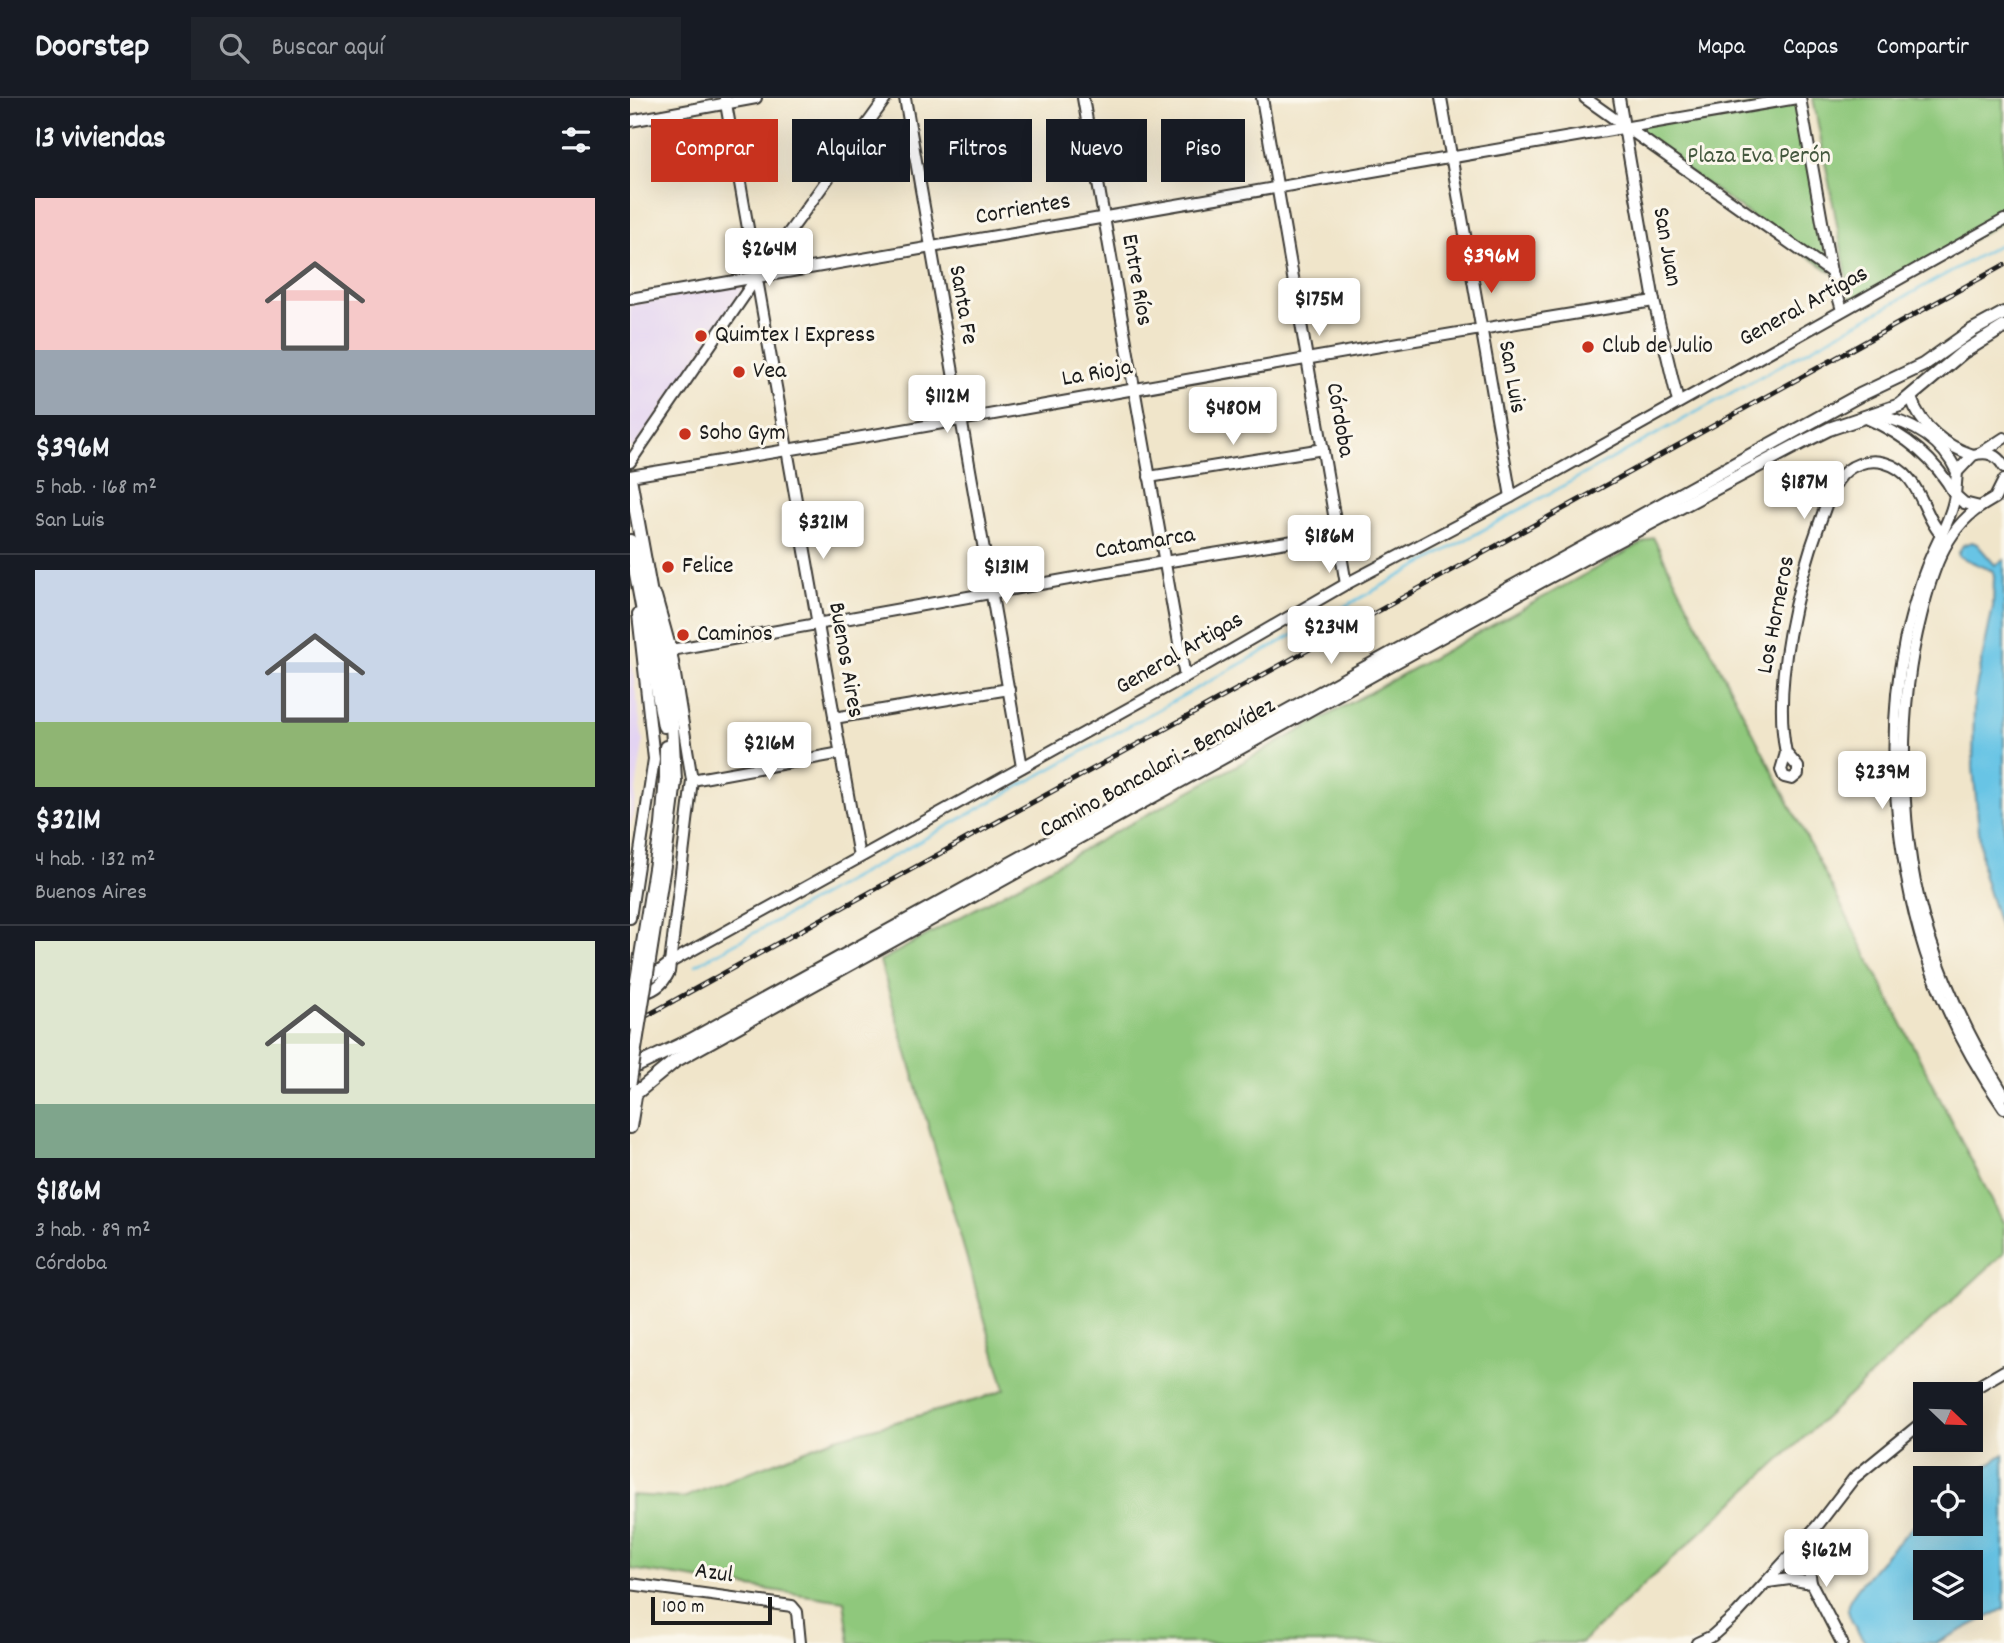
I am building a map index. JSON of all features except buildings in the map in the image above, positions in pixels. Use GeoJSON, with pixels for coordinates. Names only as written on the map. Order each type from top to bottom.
{"type":"FeatureCollection","features":[{"type":"Feature","properties":{"kind":"main road","name":"Camino Bancalari - Benavídez"},"geometry":{"type":"LineString","coordinates":[[630,1069],[691,1040],[1452,618],[1870,390],[1923,365],[1971,331],[2004,313]]}},
{"type":"Feature","properties":{"kind":"main road","name":"Camino Bancalari - Benavídez"},"geometry":{"type":"LineString","coordinates":[[634,1096],[675,1060],[1541,581],[1781,452],[1829,429],[1900,405],[1962,353],[2004,327]]}},
{"type":"Feature","properties":{"kind":"main road"},"geometry":{"type":"LineString","coordinates":[[1891,379],[1906,387],[1911,398]]}},
{"type":"Feature","properties":{"kind":"main road"},"geometry":{"type":"LineString","coordinates":[[1870,390],[1867,401],[1871,416]]}},
{"type":"Feature","properties":{"kind":"main road"},"geometry":{"type":"LineString","coordinates":[[630,477],[635,548],[661,701],[670,780],[665,859],[630,1078],[634,1096],[630,1128]]}},
{"type":"Feature","properties":{"kind":"main road"},"geometry":{"type":"LineString","coordinates":[[630,1024],[670,780]]}},
{"type":"Feature","properties":{"kind":"street"},"geometry":{"type":"LineString","coordinates":[[630,121],[726,101],[756,98]]}},
{"type":"Feature","properties":{"kind":"street"},"geometry":{"type":"LineString","coordinates":[[630,462],[877,98]]}},
{"type":"Feature","properties":{"kind":"street"},"geometry":{"type":"LineString","coordinates":[[755,275],[886,98]]}},
{"type":"Feature","properties":{"kind":"street","name":"Santa Fe"},"geometry":{"type":"LineString","coordinates":[[905,98],[1022,767]]}},
{"type":"Feature","properties":{"kind":"street","name":"Entre Ríos"},"geometry":{"type":"LineString","coordinates":[[1083,98],[1185,677]]}},
{"type":"Feature","properties":{"kind":"street","name":"Córdoba"},"geometry":{"type":"LineString","coordinates":[[1262,98],[1346,584]]}},
{"type":"Feature","properties":{"kind":"street","name":"San Luis"},"geometry":{"type":"LineString","coordinates":[[1441,98],[1511,497]]}},
{"type":"Feature","properties":{"kind":"street"},"geometry":{"type":"LineString","coordinates":[[1585,98],[1832,271]]}},
{"type":"Feature","properties":{"kind":"street","name":"San Juan"},"geometry":{"type":"LineString","coordinates":[[1619,98],[1654,301],[1678,402]]}},
{"type":"Feature","properties":{"kind":"street"},"geometry":{"type":"LineString","coordinates":[[1798,98],[1842,310]]}},
{"type":"Feature","properties":{"kind":"street","name":"Corrientes"},"geometry":{"type":"LineString","coordinates":[[630,299],[755,275],[931,248],[1277,186],[1798,98]]}},
{"type":"Feature","properties":{"kind":"street","name":"Buenos Aires"},"geometry":{"type":"LineString","coordinates":[[726,101],[859,857]]}},
{"type":"Feature","properties":{"kind":"street","name":"General Artigas"},"geometry":{"type":"LineString","coordinates":[[630,980],[642,981],[650,978],[671,962],[1185,677],[1346,584],[1511,497],[2004,220]]}},
{"type":"Feature","properties":{"kind":"street","name":"La Rioja"},"geometry":{"type":"LineString","coordinates":[[630,477],[1481,328],[1654,301]]}},
{"type":"Feature","properties":{"kind":"street"},"geometry":{"type":"LineString","coordinates":[[1911,398],[1918,416],[1938,437],[1949,445],[1977,454],[1995,456],[2004,467]]}},
{"type":"Feature","properties":{"kind":"street"},"geometry":{"type":"LineString","coordinates":[[1871,416],[1907,424],[1926,435],[1948,455],[1957,472],[1950,516],[1906,661],[1900,790],[1917,890],[1919,918],[1966,1037],[2004,1108]]}},
{"type":"Feature","properties":{"kind":"street"},"geometry":{"type":"LineString","coordinates":[[1871,416],[1918,448],[1942,473],[1955,495],[1964,503],[1980,507]]}},
{"type":"Feature","properties":{"kind":"street"},"geometry":{"type":"LineString","coordinates":[[1957,472],[1977,454],[2004,438]]}},
{"type":"Feature","properties":{"kind":"street"},"geometry":{"type":"LineString","coordinates":[[1149,477],[1323,449]]}},
{"type":"Feature","properties":{"kind":"street","name":"Los Horneros"},"geometry":{"type":"LineString","coordinates":[[1786,753],[1783,704],[1793,623],[1818,529],[1836,481],[1852,467],[1865,462],[1877,461],[1898,468],[1913,482],[1932,523],[1944,538]]}},
{"type":"Feature","properties":{"kind":"street"},"geometry":{"type":"LineString","coordinates":[[1944,538],[1980,507],[1995,498],[2004,480]]}},
{"type":"Feature","properties":{"kind":"street","name":"Catamarca"},"geometry":{"type":"LineString","coordinates":[[671,650],[1336,534]]}},
{"type":"Feature","properties":{"kind":"street"},"geometry":{"type":"LineString","coordinates":[[630,992],[648,993],[657,987],[666,978],[671,962],[692,780],[671,650],[635,548]]}},
{"type":"Feature","properties":{"kind":"street"},"geometry":{"type":"LineString","coordinates":[[630,918],[654,759],[635,548]]}},
{"type":"Feature","properties":{"kind":"street"},"geometry":{"type":"LineString","coordinates":[[834,718],[1009,689]]}},
{"type":"Feature","properties":{"kind":"street"},"geometry":{"type":"LineString","coordinates":[[692,780],[841,753]]}},
{"type":"Feature","properties":{"kind":"street"},"geometry":{"type":"LineString","coordinates":[[1966,1037],[2004,1095]]}},
{"type":"Feature","properties":{"kind":"street"},"geometry":{"type":"LineString","coordinates":[[1983,1383],[2004,1371]]}},
{"type":"Feature","properties":{"kind":"street"},"geometry":{"type":"LineString","coordinates":[[1697,1643],[1723,1628],[1817,1525],[1854,1478],[1913,1430]]}},
{"type":"Feature","properties":{"kind":"street"},"geometry":{"type":"LineString","coordinates":[[1817,1525],[1807,1555],[1811,1583],[1842,1643]]}},
{"type":"Feature","properties":{"kind":"street"},"geometry":{"type":"LineString","coordinates":[[1766,1582],[1790,1578],[1811,1583]]}},
{"type":"Feature","properties":{"kind":"street","name":"Azul"},"geometry":{"type":"LineString","coordinates":[[630,1584],[792,1606],[797,1612],[800,1643]]}},
{"type":"Feature","properties":{"kind":"shaded area"},"geometry":{"type":"Polygon","coordinates":[[[737,285],[743,289],[633,448],[630,446],[630,305],[737,285]]]}},
{"type":"Feature","properties":{"kind":"shaded area"},"geometry":{"type":"Polygon","coordinates":[[[630,654],[643,743],[630,830],[630,654]]]}},
{"type":"Feature","properties":{"kind":"green space","name":"Plaza Eva Perón"},"geometry":{"type":"Polygon","coordinates":[[[1797,98],[1831,272],[1624,126],[1797,98]]]}},
{"type":"Feature","properties":{"kind":"green space"},"geometry":{"type":"Polygon","coordinates":[[[1813,98],[2004,98],[2004,221],[1853,309],[1813,98]]]}},
{"type":"Feature","properties":{"kind":"green space"},"geometry":{"type":"Polygon","coordinates":[[[1653,537],[2004,1224],[2004,1253],[1581,1643],[850,1643],[844,1601],[630,1569],[630,1495],[683,1498],[836,1438],[980,1399],[1005,1389],[880,961],[1653,537]]]}},
{"type":"Feature","properties":{"kind":"water"},"geometry":{"type":"Polygon","coordinates":[[[1972,542],[1977,544],[1995,565],[2004,560],[2004,941],[1983,874],[1973,767],[1974,698],[1993,607],[1994,576],[1993,571],[1958,554],[1963,545],[1972,542]]]}},
{"type":"Feature","properties":{"kind":"water"},"geometry":{"type":"Polygon","coordinates":[[[2004,1454],[2004,1609],[1983,1620],[1983,1550],[1913,1550],[1913,1620],[1982,1620],[1936,1643],[1866,1643],[1849,1614],[1848,1605],[1882,1559],[1913,1527],[1913,1536],[1983,1536],[1983,1468],[2004,1454]]]}},
{"type":"Feature","properties":{"kind":"waterway"},"geometry":{"type":"LineString","coordinates":[[696,965],[2004,242]]}},
{"type":"Feature","properties":{"kind":"railway"},"geometry":{"type":"LineString","coordinates":[[630,1025],[2004,265]]}},
{"type":"Feature","properties":{"kind":"place","name":"Quimtex 1 Express"},"geometry":{"type":"Point","coordinates":[701,336]}},
{"type":"Feature","properties":{"kind":"place","name":"Club de Julio"},"geometry":{"type":"Point","coordinates":[1588,347]}},
{"type":"Feature","properties":{"kind":"place","name":"Vea"},"geometry":{"type":"Point","coordinates":[739,372]}},
{"type":"Feature","properties":{"kind":"place","name":"Soho Gym"},"geometry":{"type":"Point","coordinates":[685,434]}},
{"type":"Feature","properties":{"kind":"place","name":"Felice"},"geometry":{"type":"Point","coordinates":[668,567]}},
{"type":"Feature","properties":{"kind":"place","name":"Caminos"},"geometry":{"type":"Point","coordinates":[683,635]}}]}
